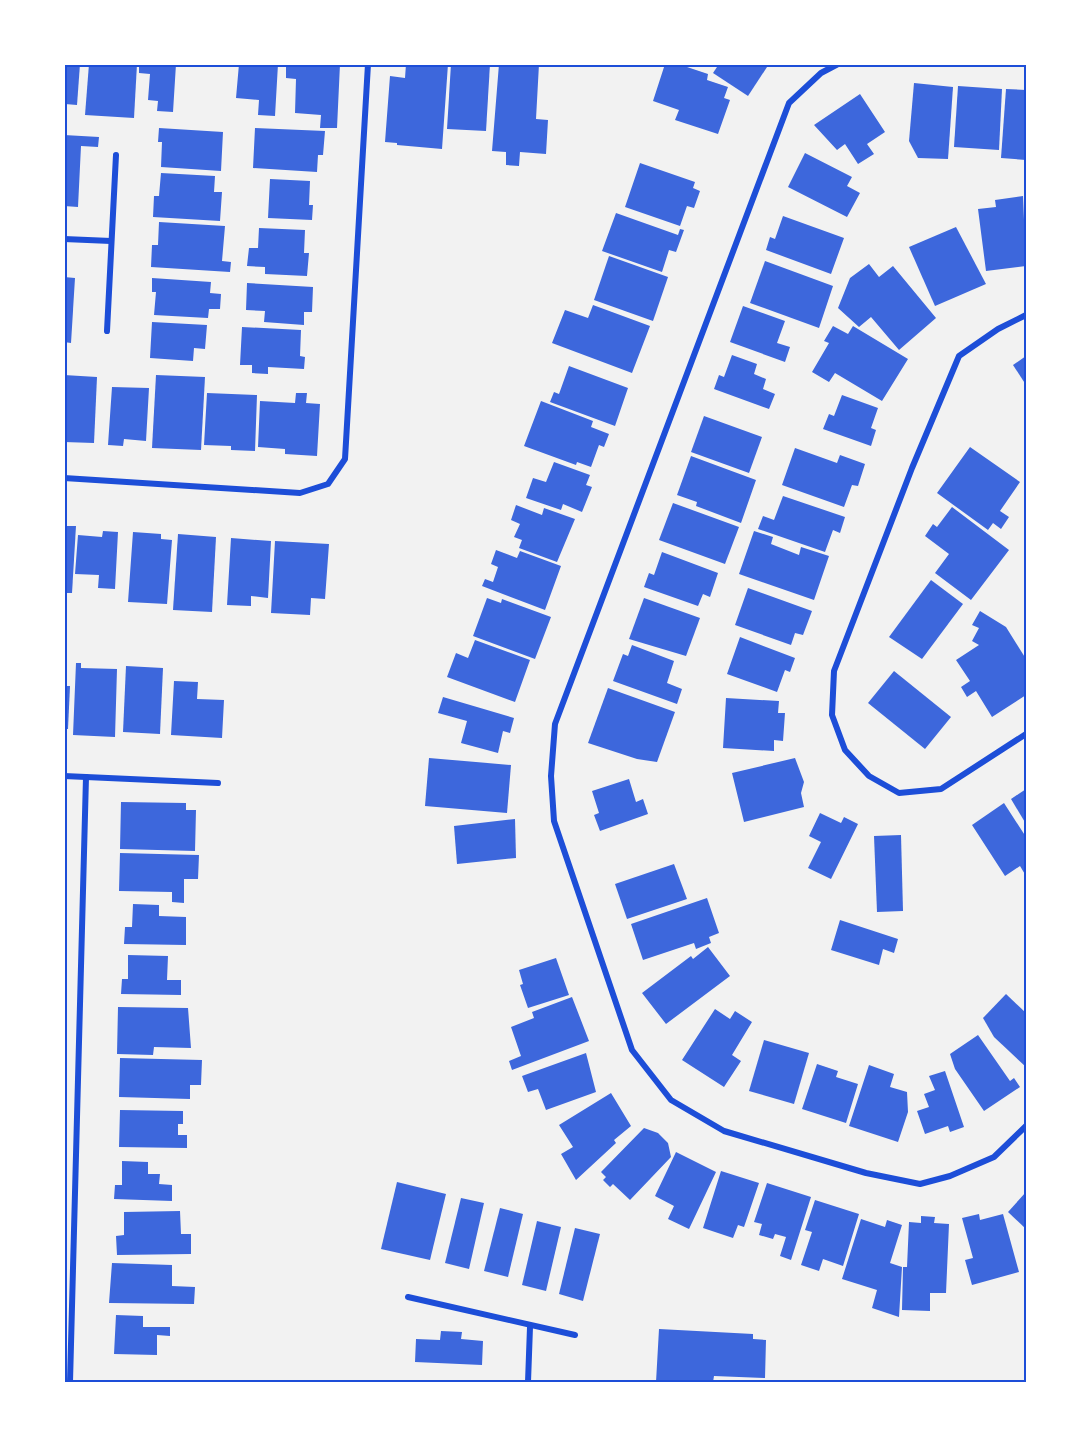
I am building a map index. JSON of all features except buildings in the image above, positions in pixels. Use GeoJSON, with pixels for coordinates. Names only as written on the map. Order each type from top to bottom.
{"type":"FeatureCollection","features":[{"type":"Feature","properties":{"kind":"street"},"geometry":{"type":"LineString","coordinates":[[64,478],[300,493],[328,484],[345,459],[368,64]]}},
{"type":"Feature","properties":{"kind":"street"},"geometry":{"type":"LineString","coordinates":[[838,64],[820,73],[789,103],[555,724],[551,776],[554,821],[632,1050],[671,1100],[724,1131],[866,1173],[920,1184],[950,1176],[994,1157],[1026,1126]]}},
{"type":"Feature","properties":{"kind":"street"},"geometry":{"type":"LineString","coordinates":[[107,331],[116,155]]}},
{"type":"Feature","properties":{"kind":"street"},"geometry":{"type":"LineString","coordinates":[[64,239],[111,241]]}},
{"type":"Feature","properties":{"kind":"street"},"geometry":{"type":"LineString","coordinates":[[1026,315],[998,329],[959,356],[916,457],[834,671],[832,715],[845,750],[869,776],[899,793],[941,789],[1026,735]]}},
{"type":"Feature","properties":{"kind":"street"},"geometry":{"type":"LineString","coordinates":[[64,776],[218,783]]}},
{"type":"Feature","properties":{"kind":"street"},"geometry":{"type":"LineString","coordinates":[[70,1383],[86,777]]}},
{"type":"Feature","properties":{"kind":"street"},"geometry":{"type":"LineString","coordinates":[[408,1297],[530,1327],[575,1335]]}},
{"type":"Feature","properties":{"kind":"street"},"geometry":{"type":"LineString","coordinates":[[528,1383],[530,1327]]}}]}
